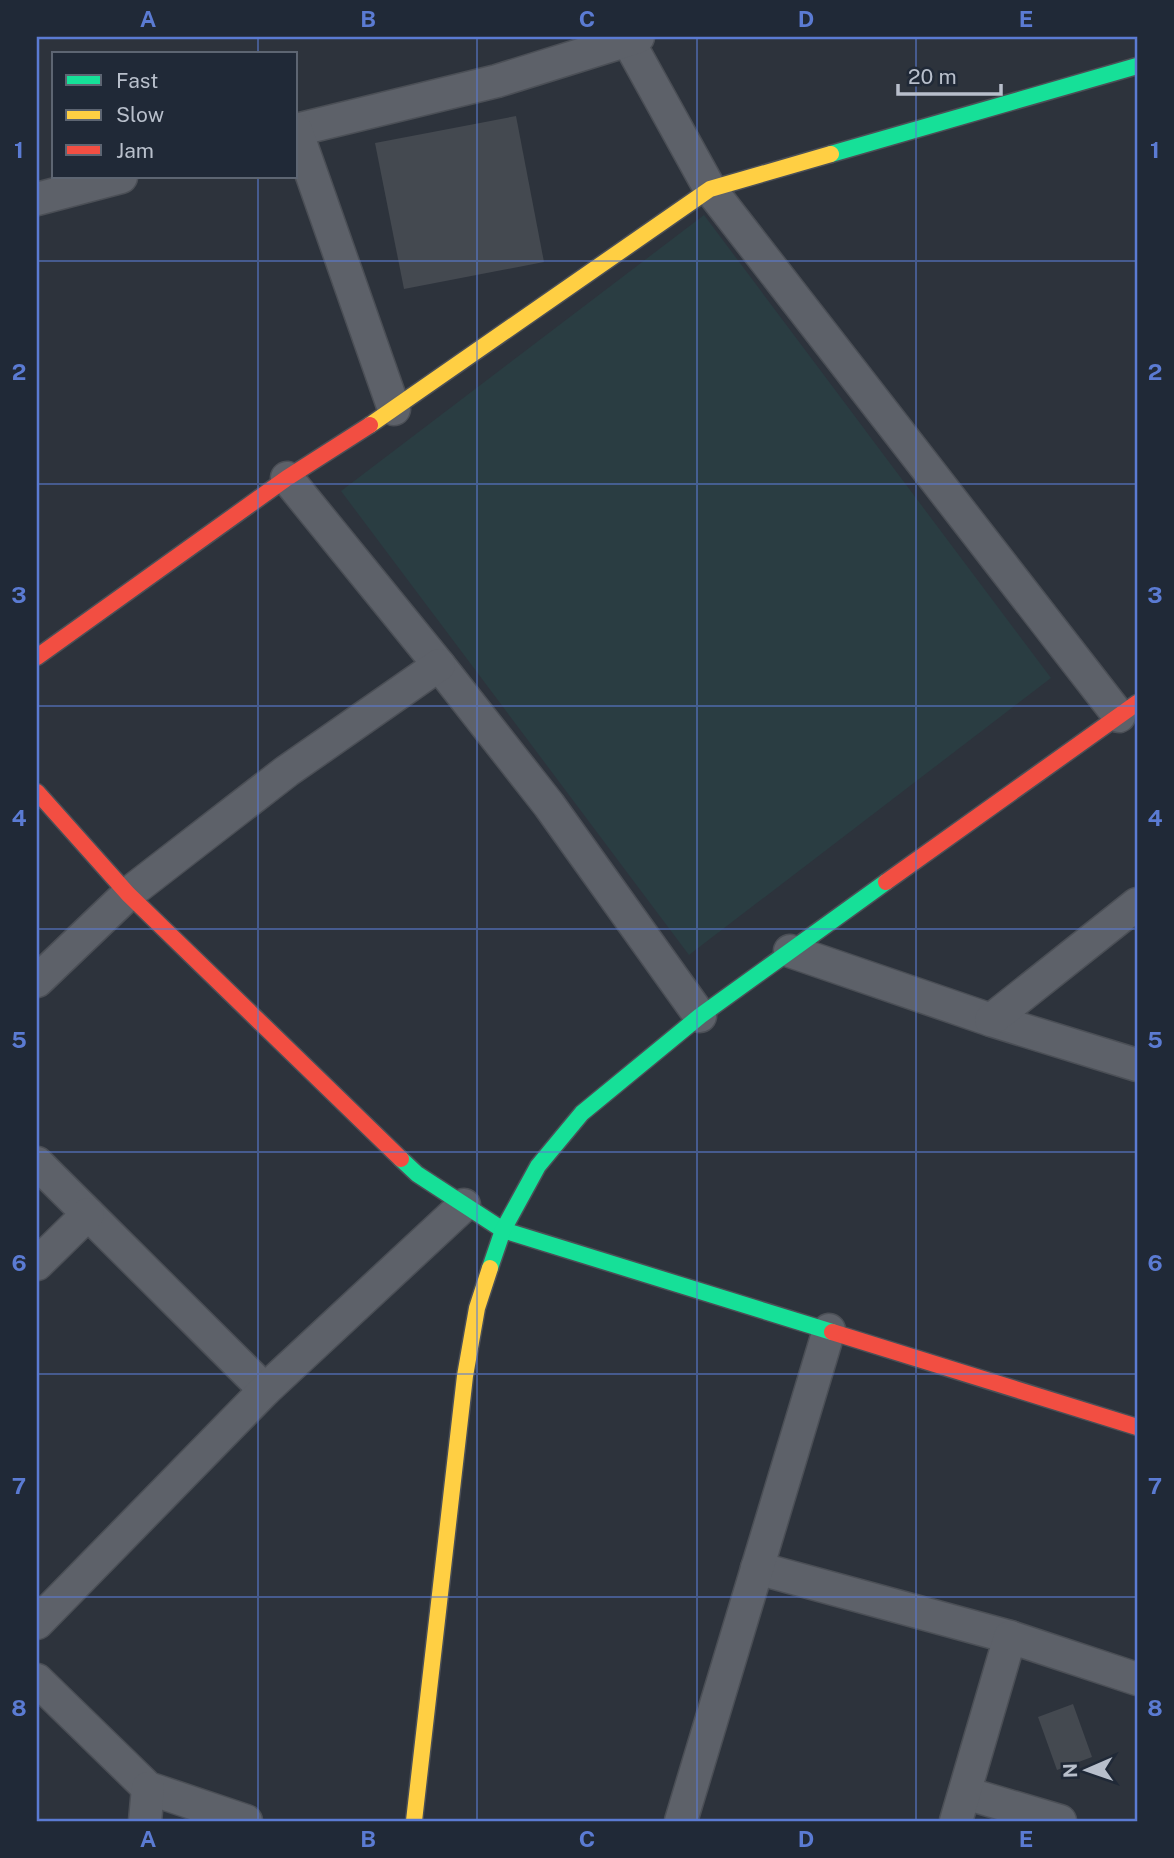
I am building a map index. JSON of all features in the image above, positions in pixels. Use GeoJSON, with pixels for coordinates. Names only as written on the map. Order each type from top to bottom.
{"type":"FeatureCollection","features":[{"type":"Feature","properties":{"kind":"main road"},"geometry":{"type":"LineString","coordinates":[[37,657],[287,478],[394,409],[710,189],[1137,66]]}},
{"type":"Feature","properties":{"kind":"main road"},"geometry":{"type":"LineString","coordinates":[[414,1821],[465,1376],[477,1308],[503,1230],[538,1166],[582,1113],[700,1016],[1128,709]]}},
{"type":"Feature","properties":{"kind":"main road"},"geometry":{"type":"LineString","coordinates":[[37,792],[128,894],[417,1174],[503,1230],[1137,1427]]}},
{"type":"Feature","properties":{"kind":"street"},"geometry":{"type":"LineString","coordinates":[[298,130],[497,81],[630,38],[710,189],[1128,709]]}},
{"type":"Feature","properties":{"kind":"street"},"geometry":{"type":"LineString","coordinates":[[298,136],[394,409]]}},
{"type":"Feature","properties":{"kind":"street"},"geometry":{"type":"LineString","coordinates":[[37,200],[117,178]]}},
{"type":"Feature","properties":{"kind":"street"},"geometry":{"type":"LineString","coordinates":[[287,478],[549,806],[700,1016]]}},
{"type":"Feature","properties":{"kind":"street"},"geometry":{"type":"LineString","coordinates":[[37,981],[128,894],[287,771],[439,665]]}},
{"type":"Feature","properties":{"kind":"street"},"geometry":{"type":"LineString","coordinates":[[991,1020],[1137,904]]}},
{"type":"Feature","properties":{"kind":"street"},"geometry":{"type":"LineString","coordinates":[[790,951],[991,1020],[1137,1065]]}},
{"type":"Feature","properties":{"kind":"street"},"geometry":{"type":"LineString","coordinates":[[37,1163],[265,1390]]}},
{"type":"Feature","properties":{"kind":"street"},"geometry":{"type":"LineString","coordinates":[[37,1623],[265,1390],[464,1205]]}},
{"type":"Feature","properties":{"kind":"street"},"geometry":{"type":"LineString","coordinates":[[37,1264],[88,1214]]}},
{"type":"Feature","properties":{"kind":"street"},"geometry":{"type":"LineString","coordinates":[[681,1821],[829,1330]]}},
{"type":"Feature","properties":{"kind":"street"},"geometry":{"type":"LineString","coordinates":[[757,1568],[1010,1637],[1137,1679]]}},
{"type":"Feature","properties":{"kind":"street"},"geometry":{"type":"LineString","coordinates":[[1010,1637],[960,1807],[1060,1821]]}},
{"type":"Feature","properties":{"kind":"street"},"geometry":{"type":"LineString","coordinates":[[37,1680],[148,1788],[246,1821]]}},
{"type":"Feature","properties":{"kind":"street"},"geometry":{"type":"LineString","coordinates":[[145,1821],[148,1788]]}},
{"type":"Feature","properties":{"kind":"green space"},"geometry":{"type":"Polygon","coordinates":[[[704,215],[1051,678],[689,955],[341,491],[704,215]]]}},
{"type":"Feature","properties":{"kind":"building"},"geometry":{"type":"Polygon","coordinates":[[[516,116],[544,262],[404,289],[375,143],[516,116]]]}},
{"type":"Feature","properties":{"kind":"building"},"geometry":{"type":"Polygon","coordinates":[[[1073,1704],[1092,1757],[1057,1770],[1038,1717],[1073,1704]]]}},
{"type":"Feature","properties":{"kind":"traffic: fast"},"geometry":{"type":"LineString","coordinates":[[831,154],[1137,66]]}},
{"type":"Feature","properties":{"kind":"traffic: fast"},"geometry":{"type":"LineString","coordinates":[[490,1268],[503,1230],[538,1166],[582,1113],[700,1016],[886,882]]}},
{"type":"Feature","properties":{"kind":"traffic: fast"},"geometry":{"type":"LineString","coordinates":[[401,1159],[417,1174],[503,1230],[832,1332]]}},
{"type":"Feature","properties":{"kind":"traffic: slow"},"geometry":{"type":"LineString","coordinates":[[370,425],[710,189],[831,154]]}},
{"type":"Feature","properties":{"kind":"traffic: slow"},"geometry":{"type":"LineString","coordinates":[[414,1821],[465,1376],[477,1308],[490,1268]]}},
{"type":"Feature","properties":{"kind":"traffic: jam"},"geometry":{"type":"LineString","coordinates":[[37,657],[287,478],[370,425]]}},
{"type":"Feature","properties":{"kind":"traffic: jam"},"geometry":{"type":"LineString","coordinates":[[886,882],[1137,703]]}},
{"type":"Feature","properties":{"kind":"traffic: jam"},"geometry":{"type":"LineString","coordinates":[[37,792],[128,894],[401,1159]]}},
{"type":"Feature","properties":{"kind":"traffic: jam"},"geometry":{"type":"LineString","coordinates":[[832,1332],[1137,1427]]}}]}
